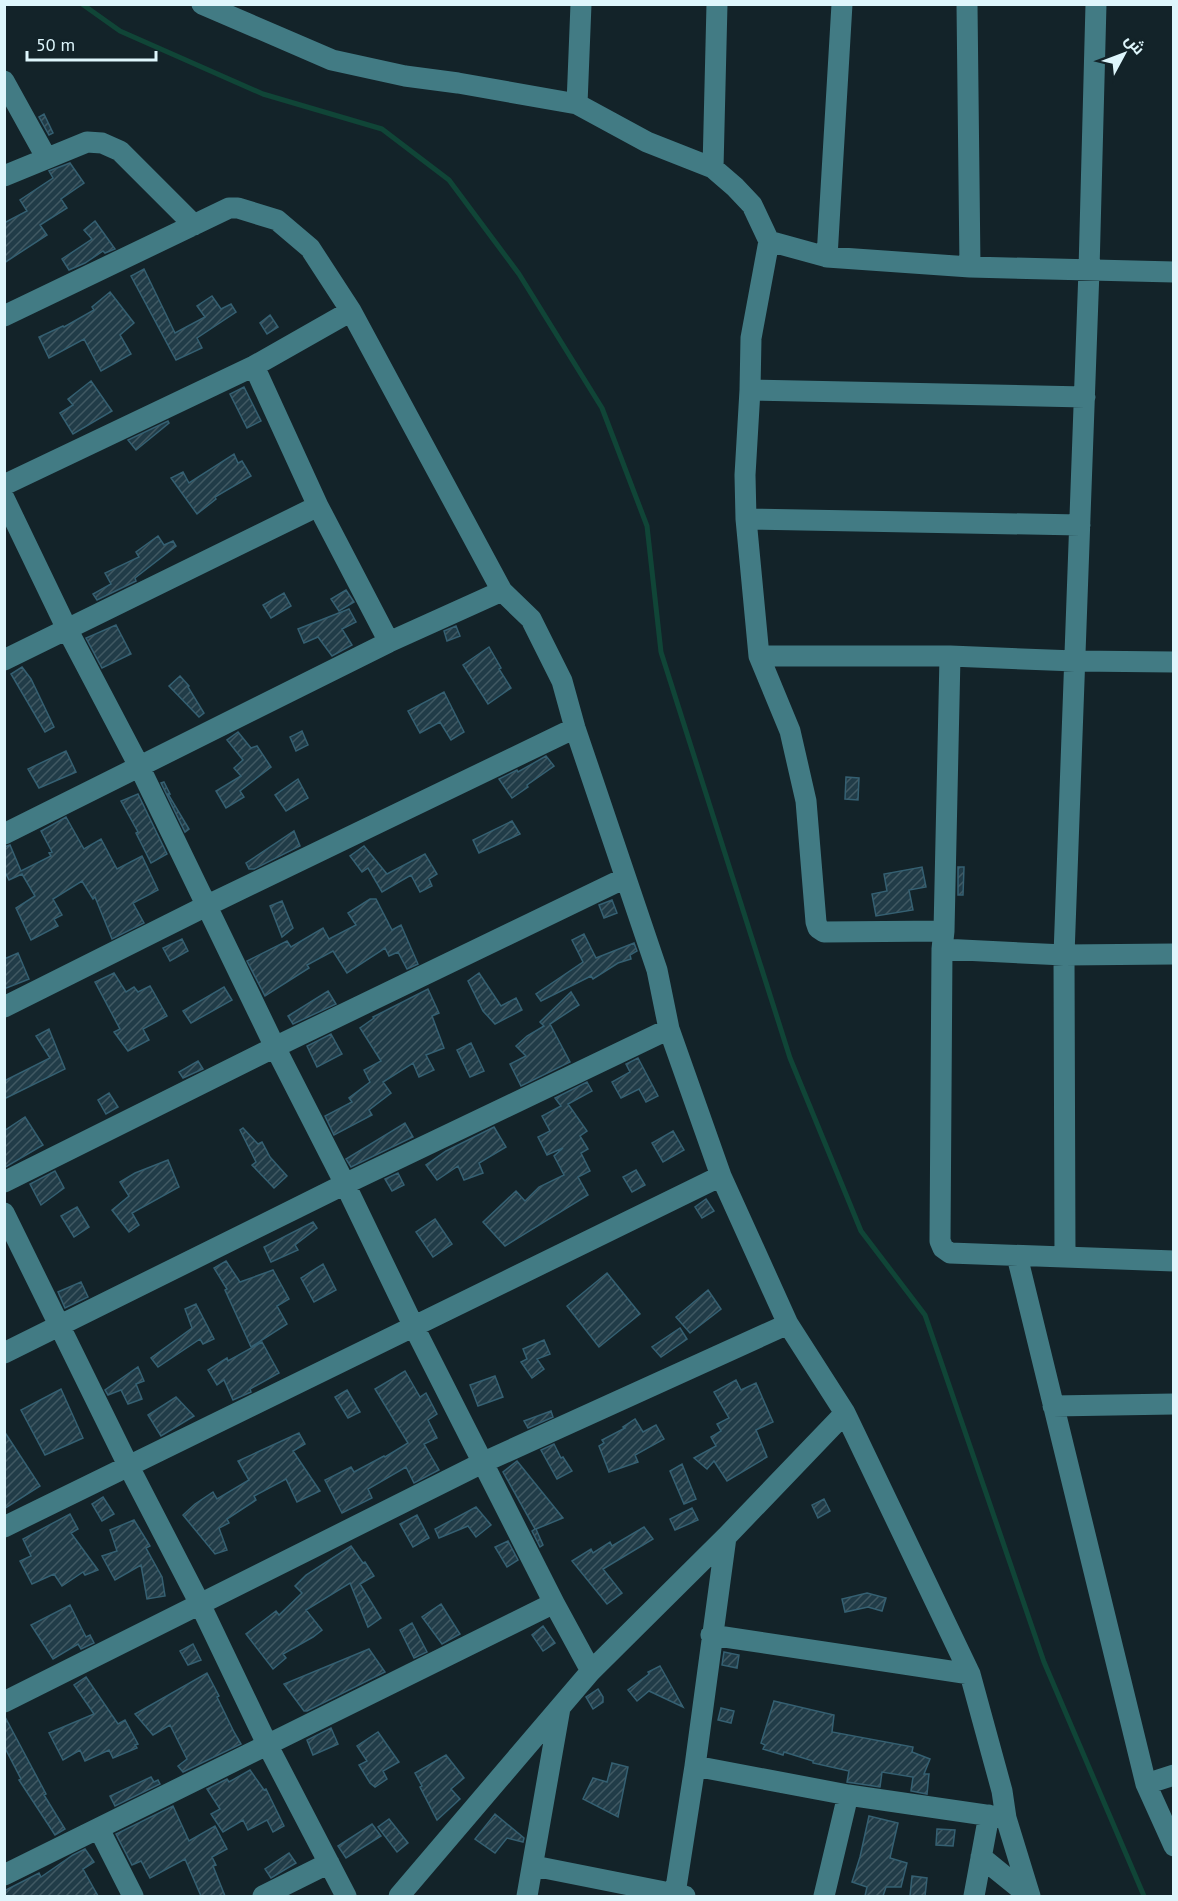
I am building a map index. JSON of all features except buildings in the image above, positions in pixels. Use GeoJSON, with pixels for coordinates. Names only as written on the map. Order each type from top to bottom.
{"type":"FeatureCollection","features":[{"type":"Feature","properties":{"kind":"street"},"geometry":{"type":"LineString","coordinates":[[202,4],[332,60],[405,76],[577,104],[648,142],[713,168],[735,187],[752,205],[769,241],[751,338],[746,454],[746,519],[759,656],[790,731],[806,801],[818,928],[824,932],[943,940],[1064,955],[1173,954]]}},
{"type":"Feature","properties":{"kind":"street"},"geometry":{"type":"LineString","coordinates":[[577,104],[581,4]]}},
{"type":"Feature","properties":{"kind":"street"},"geometry":{"type":"LineString","coordinates":[[713,168],[717,4]]}},
{"type":"Feature","properties":{"kind":"street"},"geometry":{"type":"LineString","coordinates":[[827,257],[842,4]]}},
{"type":"Feature","properties":{"kind":"street"},"geometry":{"type":"LineString","coordinates":[[967,4],[970,267]]}},
{"type":"Feature","properties":{"kind":"street"},"geometry":{"type":"LineString","coordinates":[[1065,1257],[1064,955],[1089,270],[1096,4]]}},
{"type":"Feature","properties":{"kind":"street"},"geometry":{"type":"LineString","coordinates":[[4,81],[46,157]]}},
{"type":"Feature","properties":{"kind":"street"},"geometry":{"type":"LineString","coordinates":[[4,176],[87,142],[102,142],[120,152],[194,225]]}},
{"type":"Feature","properties":{"kind":"street"},"geometry":{"type":"LineString","coordinates":[[4,316],[229,208],[238,208],[277,220],[310,248],[351,311],[502,591],[531,619],[562,681],[575,728],[657,970],[669,1029],[721,1176],[788,1324],[845,1413],[970,1674],[1002,1791],[997,1816],[981,1857],[974,1896]]}},
{"type":"Feature","properties":{"kind":"street"},"geometry":{"type":"LineString","coordinates":[[769,241],[827,257],[970,267],[1173,272]]}},
{"type":"Feature","properties":{"kind":"street"},"geometry":{"type":"LineString","coordinates":[[4,485],[254,366],[351,311]]}},
{"type":"Feature","properties":{"kind":"street"},"geometry":{"type":"LineString","coordinates":[[254,366],[318,506],[389,642]]}},
{"type":"Feature","properties":{"kind":"street"},"geometry":{"type":"LineString","coordinates":[[750,390],[1084,397]]}},
{"type":"Feature","properties":{"kind":"street"},"geometry":{"type":"LineString","coordinates":[[4,498],[67,629],[139,766],[413,1325],[591,1671]]}},
{"type":"Feature","properties":{"kind":"street"},"geometry":{"type":"LineString","coordinates":[[4,660],[318,506]]}},
{"type":"Feature","properties":{"kind":"street"},"geometry":{"type":"LineString","coordinates":[[746,519],[1080,525]]}},
{"type":"Feature","properties":{"kind":"street"},"geometry":{"type":"LineString","coordinates":[[4,834],[389,642],[502,591]]}},
{"type":"Feature","properties":{"kind":"street"},"geometry":{"type":"LineString","coordinates":[[759,656],[950,656],[1173,662]]}},
{"type":"Feature","properties":{"kind":"street"},"geometry":{"type":"LineString","coordinates":[[950,656],[943,940],[940,1241],[943,1248],[950,1253],[1173,1261]]}},
{"type":"Feature","properties":{"kind":"street"},"geometry":{"type":"LineString","coordinates":[[4,1007],[206,906],[575,728]]}},
{"type":"Feature","properties":{"kind":"street"},"geometry":{"type":"LineString","coordinates":[[4,1182],[275,1047],[625,878]]}},
{"type":"Feature","properties":{"kind":"street"},"geometry":{"type":"LineString","coordinates":[[4,1353],[61,1327],[345,1184],[669,1029]]}},
{"type":"Feature","properties":{"kind":"street"},"geometry":{"type":"LineString","coordinates":[[4,1527],[721,1176]]}},
{"type":"Feature","properties":{"kind":"street"},"geometry":{"type":"LineString","coordinates":[[4,1213],[128,1465],[200,1604],[268,1746],[346,1896]]}},
{"type":"Feature","properties":{"kind":"street"},"geometry":{"type":"LineString","coordinates":[[1017,1256],[1146,1784],[1173,1846]]}},
{"type":"Feature","properties":{"kind":"street"},"geometry":{"type":"LineString","coordinates":[[4,1702],[484,1462],[788,1324]]}},
{"type":"Feature","properties":{"kind":"street"},"geometry":{"type":"LineString","coordinates":[[1053,1406],[1173,1404]]}},
{"type":"Feature","properties":{"kind":"street"},"geometry":{"type":"LineString","coordinates":[[399,1896],[591,1671],[726,1537],[845,1413]]}},
{"type":"Feature","properties":{"kind":"street"},"geometry":{"type":"LineString","coordinates":[[534,1866],[680,1895],[711,1635],[726,1537]]}},
{"type":"Feature","properties":{"kind":"street"},"geometry":{"type":"LineString","coordinates":[[4,1875],[554,1603]]}},
{"type":"Feature","properties":{"kind":"street"},"geometry":{"type":"LineString","coordinates":[[711,1635],[970,1674]]}},
{"type":"Feature","properties":{"kind":"street"},"geometry":{"type":"LineString","coordinates":[[527,1896],[561,1706]]}},
{"type":"Feature","properties":{"kind":"street"},"geometry":{"type":"LineString","coordinates":[[695,1766],[848,1795],[997,1816]]}},
{"type":"Feature","properties":{"kind":"street"},"geometry":{"type":"LineString","coordinates":[[1146,1784],[1173,1775]]}},
{"type":"Feature","properties":{"kind":"street"},"geometry":{"type":"LineString","coordinates":[[824,1896],[848,1795]]}},
{"type":"Feature","properties":{"kind":"street"},"geometry":{"type":"LineString","coordinates":[[997,1816],[1030,1896]]}},
{"type":"Feature","properties":{"kind":"street"},"geometry":{"type":"LineString","coordinates":[[99,1828],[133,1896]]}},
{"type":"Feature","properties":{"kind":"street"},"geometry":{"type":"LineString","coordinates":[[981,1857],[1030,1896]]}},
{"type":"Feature","properties":{"kind":"street"},"geometry":{"type":"LineString","coordinates":[[263,1896],[329,1863]]}},
{"type":"Feature","properties":{"kind":"waterway"},"geometry":{"type":"LineString","coordinates":[[82,4],[120,31],[263,94],[382,129],[449,180],[519,274],[602,408],[647,526],[661,652],[790,1058],[861,1231],[925,1315],[1044,1662],[1144,1896]]}}]}
